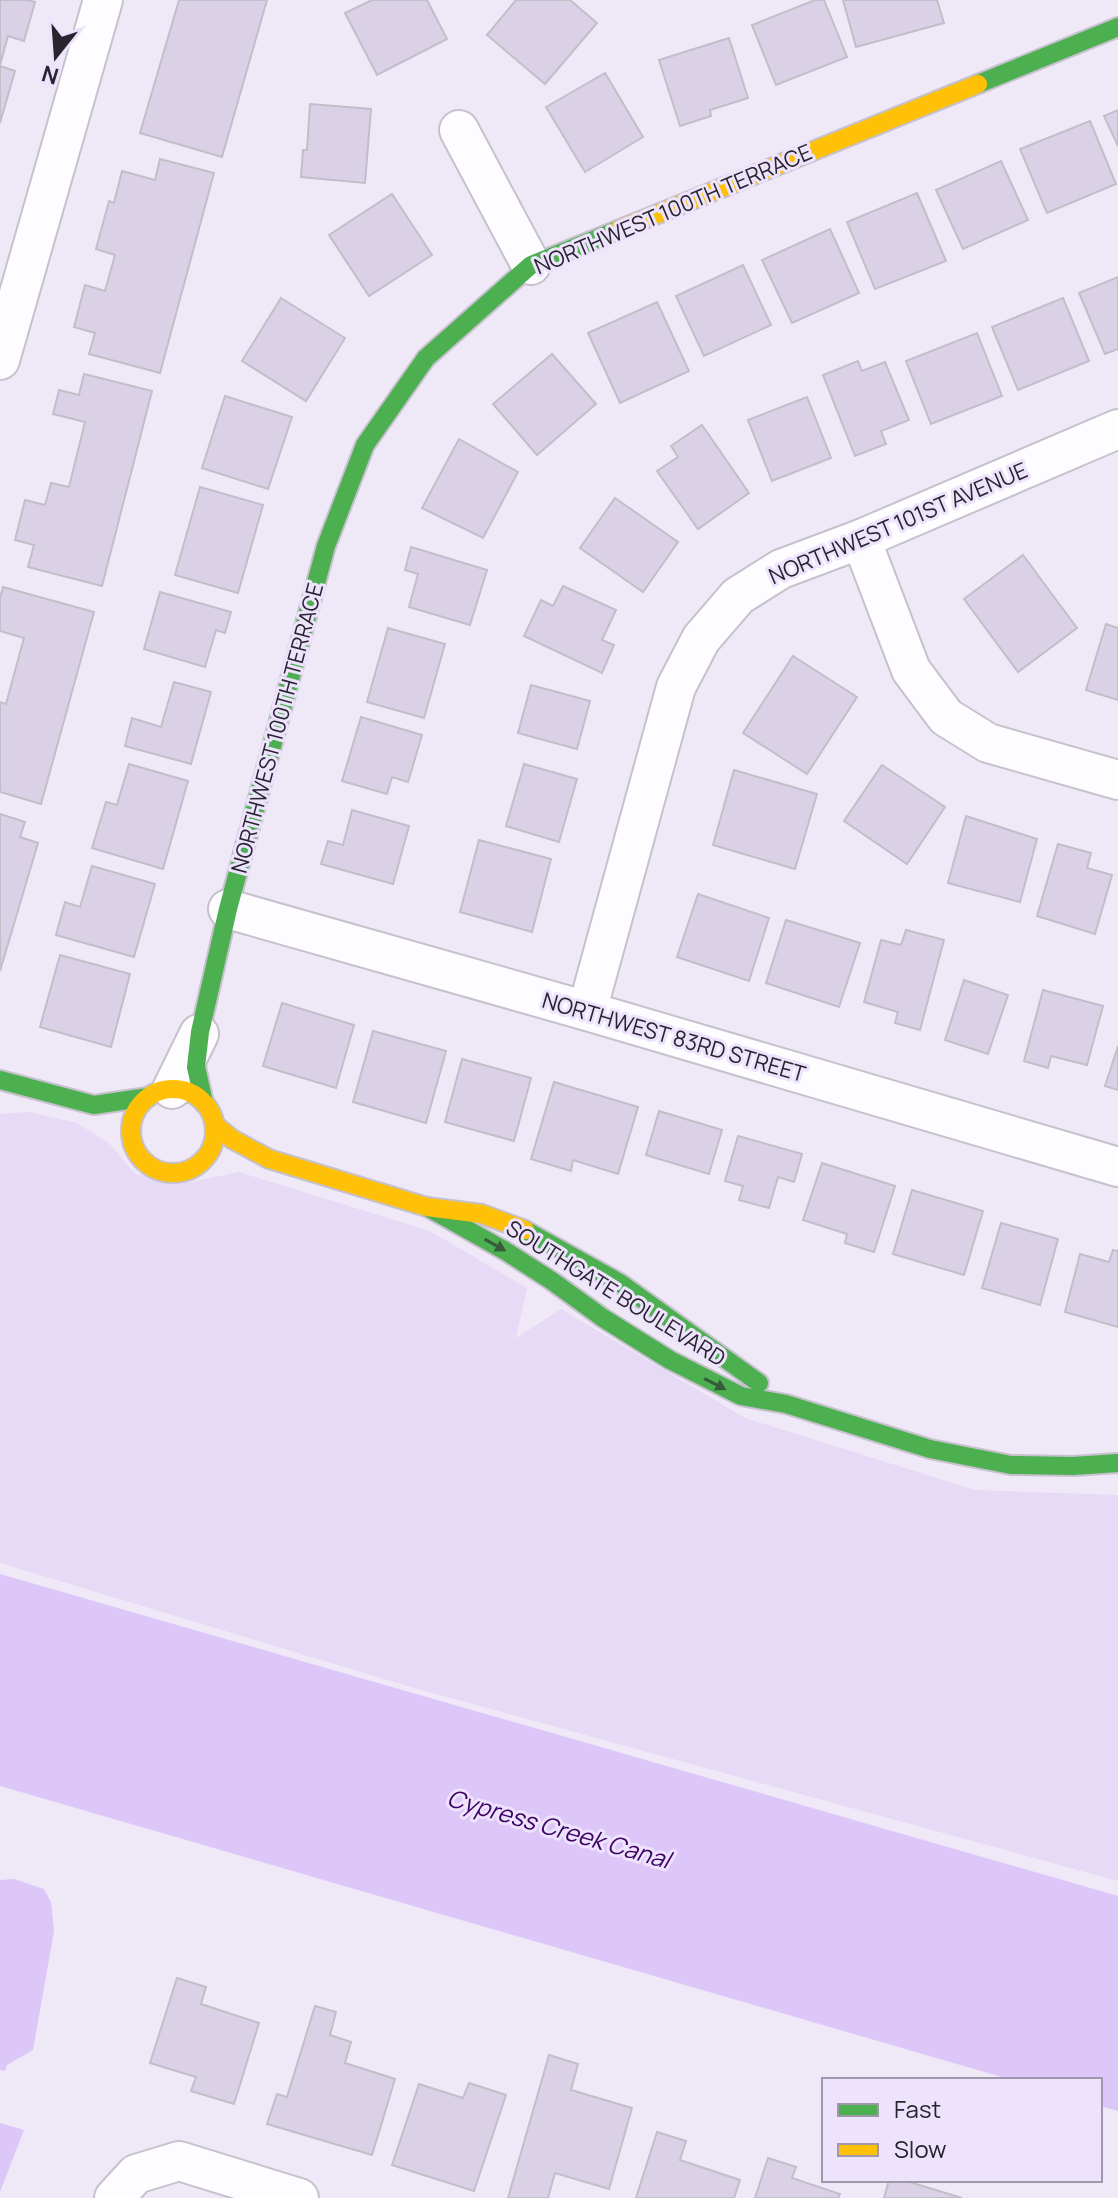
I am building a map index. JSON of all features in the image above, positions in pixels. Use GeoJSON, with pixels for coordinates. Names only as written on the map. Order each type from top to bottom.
{"type":"FeatureCollection","features":[{"type":"Feature","properties":{"kind":"street"},"geometry":{"type":"LineString","coordinates":[[0,360],[103,0]]}},
{"type":"Feature","properties":{"kind":"street","name":"NORTHWEST 100TH TERRACE"},"geometry":{"type":"LineString","coordinates":[[175,1096],[200,1032],[228,909],[326,546],[365,445],[426,358],[531,265],[1118,27]]}},
{"type":"Feature","properties":{"kind":"street"},"geometry":{"type":"LineString","coordinates":[[459,130],[531,265]]}},
{"type":"Feature","properties":{"kind":"street","name":"NORTHWEST 101ST AVENUE"},"geometry":{"type":"LineString","coordinates":[[587,1011],[676,687],[701,639],[738,596],[781,569],[861,539],[1118,429]]}},
{"type":"Feature","properties":{"kind":"street"},"geometry":{"type":"LineString","coordinates":[[861,539],[911,670],[946,717],[988,743],[1118,780]]}},
{"type":"Feature","properties":{"kind":"street","name":"NORTHWEST 83RD STREET"},"geometry":{"type":"LineString","coordinates":[[228,909],[1118,1167]]}},
{"type":"Feature","properties":{"kind":"street"},"geometry":{"type":"LineString","coordinates":[[0,1080],[94,1105],[175,1096],[211,1113],[215,1125],[212,1147],[200,1164],[177,1173],[162,1172],[149,1165],[133,1145],[131,1132],[139,1107],[175,1096]]}},
{"type":"Feature","properties":{"kind":"street"},"geometry":{"type":"LineString","coordinates":[[14,1104],[71,1100]]}},
{"type":"Feature","properties":{"kind":"street"},"geometry":{"type":"LineString","coordinates":[[94,1105],[131,1132]]}},
{"type":"Feature","properties":{"kind":"street","name":"SOUTHGATE BOULEVARD"},"geometry":{"type":"LineString","coordinates":[[215,1125],[232,1139],[269,1159],[427,1207],[482,1214],[516,1225],[632,1292],[786,1404]]}},
{"type":"Feature","properties":{"kind":"street","name":"SOUTHGATE BOULEVARD"},"geometry":{"type":"LineString","coordinates":[[200,1164],[269,1159]]}},
{"type":"Feature","properties":{"kind":"street","name":"SOUTHGATE BOULEVARD"},"geometry":{"type":"LineString","coordinates":[[427,1207],[507,1252],[670,1360],[741,1396],[786,1404],[930,1449],[1011,1465],[1118,1463]]}},
{"type":"Feature","properties":{"kind":"street"},"geometry":{"type":"LineString","coordinates":[[125,2186],[179,2161],[299,2198]]}},
{"type":"Feature","properties":{"kind":"shaded area"},"geometry":{"type":"Polygon","coordinates":[[[29,1112],[77,1123],[109,1143],[135,1174],[180,1184],[239,1172],[430,1231],[527,1288],[516,1338],[561,1309],[745,1418],[975,1490],[1118,1495],[1118,1881],[414,1688],[0,1563],[0,1114],[29,1112]]]}},
{"type":"Feature","properties":{"kind":"water","name":"Cypress Creek Canal"},"geometry":{"type":"Polygon","coordinates":[[[0,1574],[1118,1896],[1118,2111],[1102,2107],[1102,2078],[1005,2078],[0,1786],[0,1574]]]}},
{"type":"Feature","properties":{"kind":"water"},"geometry":{"type":"Polygon","coordinates":[[[14,1879],[44,1889],[51,1902],[54,1931],[33,2050],[7,2065],[5,2071],[0,2070],[0,1880],[14,1879]]]}},
{"type":"Feature","properties":{"kind":"water"},"geometry":{"type":"Polygon","coordinates":[[[0,2123],[24,2130],[0,2192],[0,2123]]]}},
{"type":"Feature","properties":{"kind":"building"},"geometry":{"type":"Polygon","coordinates":[[[0,0],[35,2],[24,41],[8,36],[0,65],[0,0]]]}},
{"type":"Feature","properties":{"kind":"building"},"geometry":{"type":"Polygon","coordinates":[[[179,0],[267,0],[222,157],[140,133],[179,0]]]}},
{"type":"Feature","properties":{"kind":"building"},"geometry":{"type":"Polygon","coordinates":[[[372,0],[427,0],[447,39],[377,75],[345,13],[372,0]]]}},
{"type":"Feature","properties":{"kind":"building"},"geometry":{"type":"Polygon","coordinates":[[[516,0],[570,0],[597,23],[545,84],[487,35],[516,0]]]}},
{"type":"Feature","properties":{"kind":"building"},"geometry":{"type":"Polygon","coordinates":[[[815,0],[824,0],[847,57],[776,85],[752,25],[815,0]]]}},
{"type":"Feature","properties":{"kind":"building"},"geometry":{"type":"Polygon","coordinates":[[[843,0],[937,0],[944,23],[856,47],[843,0]]]}},
{"type":"Feature","properties":{"kind":"building"},"geometry":{"type":"Polygon","coordinates":[[[729,38],[748,98],[710,110],[711,116],[680,126],[659,60],[729,38]]]}},
{"type":"Feature","properties":{"kind":"building"},"geometry":{"type":"Polygon","coordinates":[[[0,66],[15,71],[0,123],[0,66]]]}},
{"type":"Feature","properties":{"kind":"building"},"geometry":{"type":"Polygon","coordinates":[[[605,73],[643,137],[585,172],[546,107],[605,73]]]}},
{"type":"Feature","properties":{"kind":"building"},"geometry":{"type":"Polygon","coordinates":[[[310,104],[371,109],[365,183],[301,177],[303,150],[307,150],[310,104]]]}},
{"type":"Feature","properties":{"kind":"building"},"geometry":{"type":"Polygon","coordinates":[[[1118,110],[1118,146],[1104,116],[1118,110]]]}},
{"type":"Feature","properties":{"kind":"building"},"geometry":{"type":"Polygon","coordinates":[[[1090,121],[1116,184],[1047,213],[1020,149],[1090,121]]]}},
{"type":"Feature","properties":{"kind":"building"},"geometry":{"type":"Polygon","coordinates":[[[160,159],[214,173],[160,373],[89,354],[95,333],[74,327],[85,285],[105,291],[115,255],[96,249],[109,201],[114,203],[122,171],[155,180],[160,159]]]}},
{"type":"Feature","properties":{"kind":"building"},"geometry":{"type":"Polygon","coordinates":[[[1001,161],[1028,220],[963,249],[936,190],[1001,161]]]}},
{"type":"Feature","properties":{"kind":"building"},"geometry":{"type":"Polygon","coordinates":[[[917,193],[946,261],[875,289],[847,222],[917,193]]]}},
{"type":"Feature","properties":{"kind":"building"},"geometry":{"type":"Polygon","coordinates":[[[392,194],[432,255],[369,296],[329,235],[392,194]]]}},
{"type":"Feature","properties":{"kind":"building"},"geometry":{"type":"Polygon","coordinates":[[[830,229],[859,293],[792,323],[762,260],[830,229]]]}},
{"type":"Feature","properties":{"kind":"building"},"geometry":{"type":"Polygon","coordinates":[[[743,265],[771,325],[704,356],[676,296],[743,265]]]}},
{"type":"Feature","properties":{"kind":"building"},"geometry":{"type":"Polygon","coordinates":[[[1118,277],[1118,349],[1105,354],[1079,293],[1118,277]]]}},
{"type":"Feature","properties":{"kind":"building"},"geometry":{"type":"Polygon","coordinates":[[[281,298],[345,338],[306,401],[242,361],[281,298]]]}},
{"type":"Feature","properties":{"kind":"building"},"geometry":{"type":"Polygon","coordinates":[[[1063,298],[1089,361],[1018,390],[992,327],[1063,298]]]}},
{"type":"Feature","properties":{"kind":"building"},"geometry":{"type":"Polygon","coordinates":[[[657,302],[689,371],[620,403],[588,333],[657,302]]]}},
{"type":"Feature","properties":{"kind":"building"},"geometry":{"type":"Polygon","coordinates":[[[977,333],[1002,396],[931,424],[906,361],[977,333]]]}},
{"type":"Feature","properties":{"kind":"building"},"geometry":{"type":"Polygon","coordinates":[[[552,354],[596,404],[537,455],[493,404],[552,354]]]}},
{"type":"Feature","properties":{"kind":"building"},"geometry":{"type":"Polygon","coordinates":[[[858,361],[862,371],[885,362],[909,420],[881,431],[886,444],[855,456],[823,375],[858,361]]]}},
{"type":"Feature","properties":{"kind":"building"},"geometry":{"type":"Polygon","coordinates":[[[84,374],[152,391],[102,586],[28,567],[34,545],[15,540],[25,500],[45,505],[51,483],[69,487],[85,422],[53,414],[59,390],[79,395],[84,374]]]}},
{"type":"Feature","properties":{"kind":"building"},"geometry":{"type":"Polygon","coordinates":[[[225,396],[292,417],[268,489],[202,468],[225,396]]]}},
{"type":"Feature","properties":{"kind":"building"},"geometry":{"type":"Polygon","coordinates":[[[807,397],[831,458],[772,481],[748,420],[807,397]]]}},
{"type":"Feature","properties":{"kind":"building"},"geometry":{"type":"Polygon","coordinates":[[[702,425],[749,493],[698,529],[657,471],[678,457],[671,446],[702,425]]]}},
{"type":"Feature","properties":{"kind":"building"},"geometry":{"type":"Polygon","coordinates":[[[459,439],[518,472],[483,538],[422,508],[459,439]]]}},
{"type":"Feature","properties":{"kind":"building"},"geometry":{"type":"Polygon","coordinates":[[[200,487],[263,505],[238,593],[175,575],[200,487]]]}},
{"type":"Feature","properties":{"kind":"building"},"geometry":{"type":"Polygon","coordinates":[[[615,498],[678,542],[643,592],[580,548],[615,498]]]}},
{"type":"Feature","properties":{"kind":"building"},"geometry":{"type":"Polygon","coordinates":[[[411,547],[487,570],[470,625],[409,607],[418,574],[405,570],[411,547]]]}},
{"type":"Feature","properties":{"kind":"building"},"geometry":{"type":"Polygon","coordinates":[[[1023,555],[1077,628],[1018,672],[964,599],[1023,555]]]}},
{"type":"Feature","properties":{"kind":"building"},"geometry":{"type":"Polygon","coordinates":[[[563,586],[616,610],[602,640],[614,645],[602,673],[524,636],[541,600],[553,606],[563,586]]]}},
{"type":"Feature","properties":{"kind":"building"},"geometry":{"type":"Polygon","coordinates":[[[3,587],[94,612],[41,804],[0,792],[0,702],[6,704],[24,638],[0,631],[3,587]]]}},
{"type":"Feature","properties":{"kind":"building"},"geometry":{"type":"Polygon","coordinates":[[[160,592],[231,612],[225,633],[216,630],[205,667],[144,649],[160,592]]]}},
{"type":"Feature","properties":{"kind":"building"},"geometry":{"type":"Polygon","coordinates":[[[1106,624],[1118,628],[1118,700],[1086,690],[1106,624]]]}},
{"type":"Feature","properties":{"kind":"building"},"geometry":{"type":"Polygon","coordinates":[[[388,628],[445,644],[424,718],[367,702],[388,628]]]}},
{"type":"Feature","properties":{"kind":"building"},"geometry":{"type":"Polygon","coordinates":[[[793,656],[857,697],[807,774],[743,733],[793,656]]]}},
{"type":"Feature","properties":{"kind":"building"},"geometry":{"type":"Polygon","coordinates":[[[174,682],[211,692],[191,764],[125,746],[132,718],[161,727],[174,682]]]}},
{"type":"Feature","properties":{"kind":"building"},"geometry":{"type":"Polygon","coordinates":[[[531,685],[590,701],[577,749],[518,733],[531,685]]]}},
{"type":"Feature","properties":{"kind":"building"},"geometry":{"type":"Polygon","coordinates":[[[361,717],[422,735],[408,782],[392,777],[387,794],[342,781],[361,717]]]}},
{"type":"Feature","properties":{"kind":"building"},"geometry":{"type":"Polygon","coordinates":[[[129,764],[188,781],[163,869],[92,848],[106,802],[117,805],[129,764]]]}},
{"type":"Feature","properties":{"kind":"building"},"geometry":{"type":"Polygon","coordinates":[[[524,764],[577,779],[559,842],[506,826],[524,764]]]}},
{"type":"Feature","properties":{"kind":"building"},"geometry":{"type":"Polygon","coordinates":[[[882,765],[945,807],[907,864],[844,821],[882,765]]]}},
{"type":"Feature","properties":{"kind":"building"},"geometry":{"type":"Polygon","coordinates":[[[734,770],[817,794],[795,869],[713,845],[734,770]]]}},
{"type":"Feature","properties":{"kind":"building"},"geometry":{"type":"Polygon","coordinates":[[[352,810],[409,826],[393,884],[321,864],[328,841],[343,845],[352,810]]]}},
{"type":"Feature","properties":{"kind":"building"},"geometry":{"type":"Polygon","coordinates":[[[0,814],[25,822],[20,837],[38,843],[0,971],[0,814]]]}},
{"type":"Feature","properties":{"kind":"building"},"geometry":{"type":"Polygon","coordinates":[[[966,816],[1037,839],[1020,902],[948,883],[966,816]]]}},
{"type":"Feature","properties":{"kind":"building"},"geometry":{"type":"Polygon","coordinates":[[[479,840],[551,859],[532,932],[460,912],[479,840]]]}},
{"type":"Feature","properties":{"kind":"building"},"geometry":{"type":"Polygon","coordinates":[[[1058,844],[1091,853],[1087,868],[1112,875],[1095,934],[1037,916],[1058,844]]]}},
{"type":"Feature","properties":{"kind":"building"},"geometry":{"type":"Polygon","coordinates":[[[92,866],[155,884],[134,957],[56,935],[65,902],[80,907],[92,866]]]}},
{"type":"Feature","properties":{"kind":"building"},"geometry":{"type":"Polygon","coordinates":[[[698,894],[769,918],[749,981],[677,957],[698,894]]]}},
{"type":"Feature","properties":{"kind":"building"},"geometry":{"type":"Polygon","coordinates":[[[786,920],[860,943],[839,1007],[766,983],[786,920]]]}},
{"type":"Feature","properties":{"kind":"building"},"geometry":{"type":"Polygon","coordinates":[[[906,930],[944,940],[920,1030],[895,1023],[898,1012],[864,1002],[881,940],[901,945],[906,930]]]}},
{"type":"Feature","properties":{"kind":"building"},"geometry":{"type":"Polygon","coordinates":[[[60,955],[130,974],[111,1047],[40,1027],[60,955]]]}},
{"type":"Feature","properties":{"kind":"building"},"geometry":{"type":"Polygon","coordinates":[[[964,980],[1008,995],[988,1054],[945,1040],[964,980]]]}},
{"type":"Feature","properties":{"kind":"building"},"geometry":{"type":"Polygon","coordinates":[[[1043,990],[1103,1006],[1087,1065],[1051,1056],[1048,1068],[1024,1061],[1043,990]]]}},
{"type":"Feature","properties":{"kind":"building"},"geometry":{"type":"Polygon","coordinates":[[[282,1003],[354,1025],[336,1088],[263,1066],[282,1003]]]}},
{"type":"Feature","properties":{"kind":"building"},"geometry":{"type":"Polygon","coordinates":[[[373,1031],[446,1051],[426,1123],[353,1102],[373,1031]]]}},
{"type":"Feature","properties":{"kind":"building"},"geometry":{"type":"Polygon","coordinates":[[[1118,1046],[1118,1090],[1105,1086],[1118,1046]]]}},
{"type":"Feature","properties":{"kind":"building"},"geometry":{"type":"Polygon","coordinates":[[[462,1059],[531,1078],[514,1141],[445,1122],[462,1059]]]}},
{"type":"Feature","properties":{"kind":"building"},"geometry":{"type":"Polygon","coordinates":[[[554,1082],[638,1107],[618,1174],[573,1160],[571,1171],[531,1159],[554,1082]]]}},
{"type":"Feature","properties":{"kind":"building"},"geometry":{"type":"Polygon","coordinates":[[[659,1111],[722,1130],[709,1174],[646,1155],[659,1111]]]}},
{"type":"Feature","properties":{"kind":"building"},"geometry":{"type":"Polygon","coordinates":[[[738,1136],[802,1154],[794,1182],[778,1177],[769,1208],[739,1200],[743,1186],[725,1181],[738,1136]]]}},
{"type":"Feature","properties":{"kind":"building"},"geometry":{"type":"Polygon","coordinates":[[[822,1163],[895,1186],[874,1252],[845,1243],[847,1234],[803,1220],[822,1163]]]}},
{"type":"Feature","properties":{"kind":"building"},"geometry":{"type":"Polygon","coordinates":[[[912,1190],[983,1211],[964,1275],[893,1254],[912,1190]]]}},
{"type":"Feature","properties":{"kind":"building"},"geometry":{"type":"Polygon","coordinates":[[[1001,1223],[1058,1239],[1040,1305],[982,1288],[1001,1223]]]}},
{"type":"Feature","properties":{"kind":"building"},"geometry":{"type":"Polygon","coordinates":[[[1113,1250],[1118,1251],[1118,1327],[1065,1312],[1080,1254],[1109,1262],[1113,1250]]]}},
{"type":"Feature","properties":{"kind":"building"},"geometry":{"type":"Polygon","coordinates":[[[177,1978],[206,1987],[201,2004],[259,2023],[234,2104],[191,2091],[196,2077],[150,2063],[177,1978]]]}},
{"type":"Feature","properties":{"kind":"building"},"geometry":{"type":"Polygon","coordinates":[[[315,2006],[336,2012],[330,2035],[351,2042],[345,2063],[395,2079],[372,2155],[267,2124],[277,2094],[287,2097],[315,2006]]]}},
{"type":"Feature","properties":{"kind":"building"},"geometry":{"type":"Polygon","coordinates":[[[549,2055],[578,2064],[571,2090],[632,2108],[609,2189],[555,2173],[548,2198],[508,2198],[549,2055]]]}},
{"type":"Feature","properties":{"kind":"building"},"geometry":{"type":"Polygon","coordinates":[[[469,2083],[506,2095],[474,2191],[392,2165],[419,2084],[463,2098],[469,2083]]]}},
{"type":"Feature","properties":{"kind":"building"},"geometry":{"type":"Polygon","coordinates":[[[657,2132],[686,2141],[680,2160],[740,2180],[734,2198],[636,2198],[657,2132]]]}},
{"type":"Feature","properties":{"kind":"building"},"geometry":{"type":"Polygon","coordinates":[[[768,2158],[796,2167],[792,2178],[840,2194],[838,2198],[755,2198],[768,2158]]]}},
{"type":"Feature","properties":{"kind":"building"},"geometry":{"type":"Polygon","coordinates":[[[888,2182],[910,2182],[962,2198],[884,2198],[888,2182]]]}},
{"type":"Feature","properties":{"kind":"traffic: fast"},"geometry":{"type":"LineString","coordinates":[[978,84],[1118,27]]}},
{"type":"Feature","properties":{"kind":"traffic: fast"},"geometry":{"type":"LineString","coordinates":[[204,1103],[196,1067],[200,1032],[228,909],[326,546],[365,445],[426,358],[531,265],[618,230]]}},
{"type":"Feature","properties":{"kind":"traffic: fast"},"geometry":{"type":"LineString","coordinates":[[0,1080],[94,1105],[148,1097]]}},
{"type":"Feature","properties":{"kind":"traffic: fast"},"geometry":{"type":"LineString","coordinates":[[427,1207],[507,1252],[670,1360],[741,1396],[786,1404],[930,1449],[1011,1465],[1118,1463]]}},
{"type":"Feature","properties":{"kind":"traffic: fast"},"geometry":{"type":"LineString","coordinates":[[525,1230],[620,1283],[759,1383]]}},
{"type":"Feature","properties":{"kind":"traffic: slow"},"geometry":{"type":"LineString","coordinates":[[618,230],[978,84]]}},
{"type":"Feature","properties":{"kind":"traffic: slow"},"geometry":{"type":"LineString","coordinates":[[173,1089],[189,1092],[203,1101],[212,1115],[215,1131],[212,1147],[203,1161],[189,1170],[173,1173],[157,1170],[143,1161],[134,1147],[131,1131],[134,1115],[143,1101],[157,1092],[173,1089]]}},
{"type":"Feature","properties":{"kind":"traffic: slow"},"geometry":{"type":"LineString","coordinates":[[215,1125],[232,1139],[269,1159],[427,1207],[482,1214],[525,1230]]}}]}
